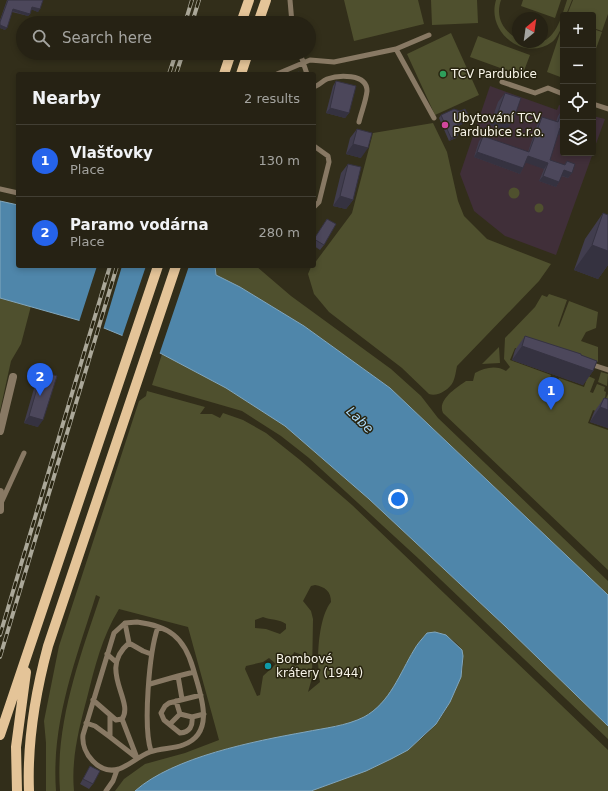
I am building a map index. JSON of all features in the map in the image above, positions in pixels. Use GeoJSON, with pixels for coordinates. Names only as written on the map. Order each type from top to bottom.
{"type":"FeatureCollection","features":[{"type":"Feature","properties":{"kind":"main road"},"geometry":{"type":"LineString","coordinates":[[244,16],[249,0]]}},
{"type":"Feature","properties":{"kind":"main road"},"geometry":{"type":"LineString","coordinates":[[260,16],[266,0]]}},
{"type":"Feature","properties":{"kind":"main road"},"geometry":{"type":"LineString","coordinates":[[225,72],[229,60]]}},
{"type":"Feature","properties":{"kind":"main road"},"geometry":{"type":"LineString","coordinates":[[242,72],[246,60]]}},
{"type":"Feature","properties":{"kind":"main road"},"geometry":{"type":"LineString","coordinates":[[0,735],[157,268]]}},
{"type":"Feature","properties":{"kind":"main road"},"geometry":{"type":"LineString","coordinates":[[29,791],[29,751],[31,726],[41,670],[175,268]]}},
{"type":"Feature","properties":{"kind":"main road"},"geometry":{"type":"LineString","coordinates":[[17,791],[16,747],[22,690],[43,610]]}},
{"type":"Feature","properties":{"kind":"street"},"geometry":{"type":"LineString","coordinates":[[0,431],[13,377]]}},
{"type":"Feature","properties":{"kind":"street"},"geometry":{"type":"LineString","coordinates":[[0,492],[0,507]]}},
{"type":"Feature","properties":{"kind":"lane"},"geometry":{"type":"LineString","coordinates":[[290,0],[291,16]]}},
{"type":"Feature","properties":{"kind":"lane"},"geometry":{"type":"LineString","coordinates":[[281,72],[302,62],[312,60],[334,62],[396,49],[429,35]]}},
{"type":"Feature","properties":{"kind":"lane"},"geometry":{"type":"LineString","coordinates":[[396,49],[434,118]]}},
{"type":"Feature","properties":{"kind":"lane"},"geometry":{"type":"LineString","coordinates":[[302,62],[306,72]]}},
{"type":"Feature","properties":{"kind":"lane"},"geometry":{"type":"LineString","coordinates":[[316,86],[329,78],[348,75],[360,80],[367,91],[359,122]]}},
{"type":"Feature","properties":{"kind":"lane"},"geometry":{"type":"LineString","coordinates":[[502,82],[535,93],[548,88],[560,93]]}},
{"type":"Feature","properties":{"kind":"lane"},"geometry":{"type":"LineString","coordinates":[[596,105],[608,109]]}},
{"type":"Feature","properties":{"kind":"lane"},"geometry":{"type":"LineString","coordinates":[[316,147],[328,156],[329,162],[319,202],[316,205]]}},
{"type":"Feature","properties":{"kind":"lane"},"geometry":{"type":"LineString","coordinates":[[0,189],[16,193]]}},
{"type":"Feature","properties":{"kind":"lane"},"geometry":{"type":"LineString","coordinates":[[587,362],[608,370]]}},
{"type":"Feature","properties":{"kind":"lane"},"geometry":{"type":"LineString","coordinates":[[0,507],[24,453]]}},
{"type":"Feature","properties":{"kind":"lane"},"geometry":{"type":"LineString","coordinates":[[106,791],[113,781],[117,770],[137,758],[151,751],[181,746],[195,739],[201,728],[204,714],[201,695],[183,644],[175,634],[158,627],[137,622],[126,623],[114,633],[86,723],[82,742],[86,755],[103,768],[117,770]]}},
{"type":"Feature","properties":{"kind":"lane"},"geometry":{"type":"LineString","coordinates":[[126,623],[130,643],[151,654]]}},
{"type":"Feature","properties":{"kind":"lane"},"geometry":{"type":"LineString","coordinates":[[151,751],[147,731],[151,654],[158,627]]}},
{"type":"Feature","properties":{"kind":"lane"},"geometry":{"type":"LineString","coordinates":[[130,643],[122,649],[116,662],[123,708],[122,719],[137,758]]}},
{"type":"Feature","properties":{"kind":"lane"},"geometry":{"type":"LineString","coordinates":[[107,654],[116,662]]}},
{"type":"Feature","properties":{"kind":"lane"},"geometry":{"type":"LineString","coordinates":[[150,684],[194,672]]}},
{"type":"Feature","properties":{"kind":"lane"},"geometry":{"type":"LineString","coordinates":[[178,676],[182,699]]}},
{"type":"Feature","properties":{"kind":"lane"},"geometry":{"type":"LineString","coordinates":[[192,717],[190,728],[184,733],[176,732],[170,724],[161,717],[161,710],[165,706],[176,701],[201,695]]}},
{"type":"Feature","properties":{"kind":"lane"},"geometry":{"type":"LineString","coordinates":[[93,700],[116,720],[122,719]]}},
{"type":"Feature","properties":{"kind":"lane"},"geometry":{"type":"LineString","coordinates":[[176,701],[180,714]]}},
{"type":"Feature","properties":{"kind":"lane"},"geometry":{"type":"LineString","coordinates":[[180,714],[192,717],[204,714]]}},
{"type":"Feature","properties":{"kind":"lane"},"geometry":{"type":"LineString","coordinates":[[170,724],[180,714]]}},
{"type":"Feature","properties":{"kind":"lane"},"geometry":{"type":"LineString","coordinates":[[110,716],[110,738]]}},
{"type":"Feature","properties":{"kind":"lane"},"geometry":{"type":"LineString","coordinates":[[86,723],[95,726],[137,758]]}},
{"type":"Feature","properties":{"kind":"shaded area"},"geometry":{"type":"Polygon","coordinates":[[[490,86],[557,110],[560,105],[560,156],[592,156],[556,255],[505,236],[474,211],[460,174],[490,86]]]}},
{"type":"Feature","properties":{"kind":"shaded area"},"geometry":{"type":"Polygon","coordinates":[[[596,117],[605,119],[596,144],[596,117]]]}},
{"type":"Feature","properties":{"kind":"green space"},"geometry":{"type":"Polygon","coordinates":[[[344,0],[418,0],[424,24],[354,41],[344,0]]]}},
{"type":"Feature","properties":{"kind":"green space"},"geometry":{"type":"Polygon","coordinates":[[[431,0],[477,0],[478,23],[432,25],[431,0]]]}},
{"type":"Feature","properties":{"kind":"green space"},"geometry":{"type":"Polygon","coordinates":[[[496,0],[501,0],[499,6],[500,18],[504,28],[512,35],[512,42],[502,33],[494,12],[496,0]]]}},
{"type":"Feature","properties":{"kind":"green space"},"geometry":{"type":"Polygon","coordinates":[[[523,0],[561,0],[555,18],[548,16],[548,12],[538,12],[521,6],[523,0]]]}},
{"type":"Feature","properties":{"kind":"green space"},"geometry":{"type":"Polygon","coordinates":[[[567,0],[572,0],[567,12],[563,12],[567,0]]]}},
{"type":"Feature","properties":{"kind":"green space"},"geometry":{"type":"Polygon","coordinates":[[[573,0],[608,0],[608,14],[602,31],[596,29],[596,12],[568,12],[573,0]]]}},
{"type":"Feature","properties":{"kind":"green space"},"geometry":{"type":"Polygon","coordinates":[[[560,21],[560,31],[552,42],[548,44],[548,38],[560,21]]]}},
{"type":"Feature","properties":{"kind":"green space"},"geometry":{"type":"Polygon","coordinates":[[[596,30],[602,32],[596,49],[596,30]]]}},
{"type":"Feature","properties":{"kind":"green space","name":"TCV Pardubice"},"geometry":{"type":"Polygon","coordinates":[[[451,33],[479,95],[435,115],[407,54],[451,33]]]}},
{"type":"Feature","properties":{"kind":"green space"},"geometry":{"type":"Polygon","coordinates":[[[560,33],[560,77],[547,72],[560,33]]]}},
{"type":"Feature","properties":{"kind":"green space"},"geometry":{"type":"Polygon","coordinates":[[[478,36],[530,55],[522,76],[470,57],[478,36]]]}},
{"type":"Feature","properties":{"kind":"green space"},"geometry":{"type":"Polygon","coordinates":[[[433,123],[447,152],[458,201],[464,216],[487,239],[551,264],[539,281],[457,366],[454,380],[449,388],[436,395],[429,394],[402,368],[329,312],[314,294],[308,274],[311,268],[316,268],[316,261],[352,213],[373,133],[433,123]]]}},
{"type":"Feature","properties":{"kind":"green space"},"geometry":{"type":"Polygon","coordinates":[[[512,188],[516,188],[518,189],[518,197],[512,198],[509,195],[509,191],[512,188]]]}},
{"type":"Feature","properties":{"kind":"green space"},"geometry":{"type":"Polygon","coordinates":[[[539,203],[544,208],[539,213],[534,208],[539,203]]]}},
{"type":"Feature","properties":{"kind":"green space"},"geometry":{"type":"Polygon","coordinates":[[[215,268],[258,268],[291,296],[391,369],[421,396],[438,418],[608,581],[608,595],[390,388],[304,326],[240,287],[216,275],[215,268]]]}},
{"type":"Feature","properties":{"kind":"green space"},"geometry":{"type":"Polygon","coordinates":[[[549,294],[567,300],[558,326],[559,327],[569,301],[598,312],[596,328],[586,332],[581,341],[598,347],[598,362],[552,345],[547,360],[515,348],[510,360],[551,375],[550,378],[558,381],[559,378],[584,387],[588,376],[595,379],[590,392],[593,393],[597,384],[605,387],[605,398],[608,394],[608,416],[593,410],[588,423],[608,430],[608,570],[443,413],[443,404],[448,395],[466,381],[473,381],[475,373],[483,369],[495,367],[506,371],[510,367],[504,359],[505,338],[535,307],[542,295],[547,297],[549,294]]]}},
{"type":"Feature","properties":{"kind":"green space"},"geometry":{"type":"Polygon","coordinates":[[[0,298],[31,306],[21,344],[11,361],[0,411],[0,298]]]}},
{"type":"Feature","properties":{"kind":"green space"},"geometry":{"type":"Polygon","coordinates":[[[499,347],[500,363],[482,364],[499,347]]]}},
{"type":"Feature","properties":{"kind":"green space"},"geometry":{"type":"Polygon","coordinates":[[[162,354],[226,388],[285,426],[369,499],[505,626],[608,726],[608,739],[419,559],[309,458],[281,436],[242,411],[152,385],[162,354]]]}},
{"type":"Feature","properties":{"kind":"green space"},"geometry":{"type":"Polygon","coordinates":[[[601,372],[608,374],[607,386],[598,382],[601,372]]]}},
{"type":"Feature","properties":{"kind":"green space"},"geometry":{"type":"Polygon","coordinates":[[[147,391],[205,407],[200,414],[212,414],[220,418],[223,413],[243,420],[266,433],[300,460],[352,505],[608,750],[608,791],[311,791],[361,773],[394,757],[423,737],[440,719],[449,704],[460,678],[463,669],[463,654],[459,646],[445,635],[427,633],[417,646],[388,696],[373,711],[364,717],[343,725],[263,740],[216,752],[171,769],[151,779],[135,791],[115,791],[124,779],[145,764],[185,753],[219,740],[188,627],[119,609],[108,630],[100,652],[81,721],[76,744],[73,779],[74,791],[60,791],[59,766],[65,717],[70,692],[84,644],[100,597],[96,595],[73,667],[61,716],[55,765],[56,791],[46,791],[46,743],[44,721],[59,646],[139,401],[146,396],[147,391]],[[315,585],[311,586],[303,601],[311,611],[313,619],[312,678],[308,692],[320,682],[318,663],[319,640],[323,618],[331,602],[329,592],[327,590],[315,585]],[[263,617],[255,620],[255,628],[266,629],[280,634],[286,629],[286,624],[281,621],[263,617]],[[294,652],[291,660],[295,666],[300,664],[303,659],[302,655],[294,652]],[[269,658],[263,662],[246,666],[245,669],[257,696],[260,695],[263,676],[276,664],[269,658]]]}},
{"type":"Feature","properties":{"kind":"water","name":"Labe"},"geometry":{"type":"Polygon","coordinates":[[[0,201],[16,205],[16,268],[215,268],[216,275],[240,287],[304,326],[390,388],[608,595],[608,726],[505,626],[369,499],[285,426],[226,388],[143,344],[99,326],[0,298],[0,201]]]}},
{"type":"Feature","properties":{"kind":"water"},"geometry":{"type":"Polygon","coordinates":[[[435,632],[446,635],[462,650],[463,656],[461,677],[450,702],[436,724],[408,750],[366,771],[311,791],[135,791],[151,779],[171,769],[216,752],[263,740],[343,725],[364,717],[381,704],[388,696],[420,641],[427,633],[435,632]]]}},
{"type":"Feature","properties":{"kind":"pier"},"geometry":{"type":"Polygon","coordinates":[[[96,268],[121,268],[103,330],[79,322],[96,268]]]}},
{"type":"Feature","properties":{"kind":"pier"},"geometry":{"type":"Polygon","coordinates":[[[145,268],[188,268],[159,355],[122,337],[145,268]]]}},
{"type":"Feature","properties":{"kind":"building"},"geometry":{"type":"Polygon","coordinates":[[[8,0],[43,0],[40,9],[32,7],[30,14],[13,9],[7,28],[0,25],[0,22],[8,0]]]}},
{"type":"Feature","properties":{"kind":"building"},"geometry":{"type":"Polygon","coordinates":[[[336,81],[356,86],[349,113],[330,108],[336,81]]]}},
{"type":"Feature","properties":{"kind":"building"},"geometry":{"type":"Polygon","coordinates":[[[505,93],[521,98],[513,121],[497,115],[505,93]]]}},
{"type":"Feature","properties":{"kind":"building"},"geometry":{"type":"Polygon","coordinates":[[[454,109],[460,111],[465,109],[470,118],[455,126],[458,135],[451,138],[441,115],[454,109]]]}},
{"type":"Feature","properties":{"kind":"building"},"geometry":{"type":"Polygon","coordinates":[[[560,116],[560,128],[550,160],[565,165],[567,161],[575,164],[572,173],[564,170],[559,182],[543,176],[548,163],[528,156],[523,168],[477,152],[483,136],[529,152],[542,117],[558,122],[560,116]]]}},
{"type":"Feature","properties":{"kind":"building"},"geometry":{"type":"Polygon","coordinates":[[[357,129],[372,133],[368,148],[353,144],[357,129]]]}},
{"type":"Feature","properties":{"kind":"building"},"geometry":{"type":"Polygon","coordinates":[[[348,164],[361,167],[353,200],[340,196],[348,164]]]}},
{"type":"Feature","properties":{"kind":"building"},"geometry":{"type":"Polygon","coordinates":[[[603,213],[608,215],[608,251],[592,245],[603,213]]]}},
{"type":"Feature","properties":{"kind":"building"},"geometry":{"type":"Polygon","coordinates":[[[327,219],[336,224],[324,245],[316,240],[316,236],[327,219]]]}},
{"type":"Feature","properties":{"kind":"building"},"geometry":{"type":"Polygon","coordinates":[[[525,336],[581,354],[597,361],[593,371],[522,346],[525,336]]]}},
{"type":"Feature","properties":{"kind":"building"},"geometry":{"type":"Polygon","coordinates":[[[42,371],[57,376],[43,420],[29,416],[42,371]]]}},
{"type":"Feature","properties":{"kind":"building"},"geometry":{"type":"Polygon","coordinates":[[[604,398],[608,399],[608,410],[600,407],[604,398]]]}},
{"type":"Feature","properties":{"kind":"building"},"geometry":{"type":"Polygon","coordinates":[[[90,766],[100,771],[93,784],[83,779],[90,766]]]}},
{"type":"Feature","properties":{"kind":"railway"},"geometry":{"type":"LineString","coordinates":[[187,16],[192,0]]}},
{"type":"Feature","properties":{"kind":"railway"},"geometry":{"type":"LineString","coordinates":[[194,16],[199,0]]}},
{"type":"Feature","properties":{"kind":"railway"},"geometry":{"type":"LineString","coordinates":[[170,72],[174,60]]}},
{"type":"Feature","properties":{"kind":"railway"},"geometry":{"type":"LineString","coordinates":[[177,72],[181,60]]}},
{"type":"Feature","properties":{"kind":"railway"},"geometry":{"type":"LineString","coordinates":[[0,635],[109,268]]}},
{"type":"Feature","properties":{"kind":"railway"},"geometry":{"type":"LineString","coordinates":[[0,657],[116,268]]}},
{"type":"Feature","properties":{"kind":"place","name":"TCV Pardubice"},"geometry":{"type":"Point","coordinates":[443,74]}},
{"type":"Feature","properties":{"kind":"place","name":"Ubytování TCV Pardubice s.r.o."},"geometry":{"type":"Point","coordinates":[445,125]}},
{"type":"Feature","properties":{"kind":"place","name":"Paramo vodárna"},"geometry":{"type":"Point","coordinates":[40,396]}},
{"type":"Feature","properties":{"kind":"place","name":"Vlašťovky"},"geometry":{"type":"Point","coordinates":[551,410]}},
{"type":"Feature","properties":{"kind":"place","name":"Bombové krátery (1944)"},"geometry":{"type":"Point","coordinates":[268,666]}}]}
